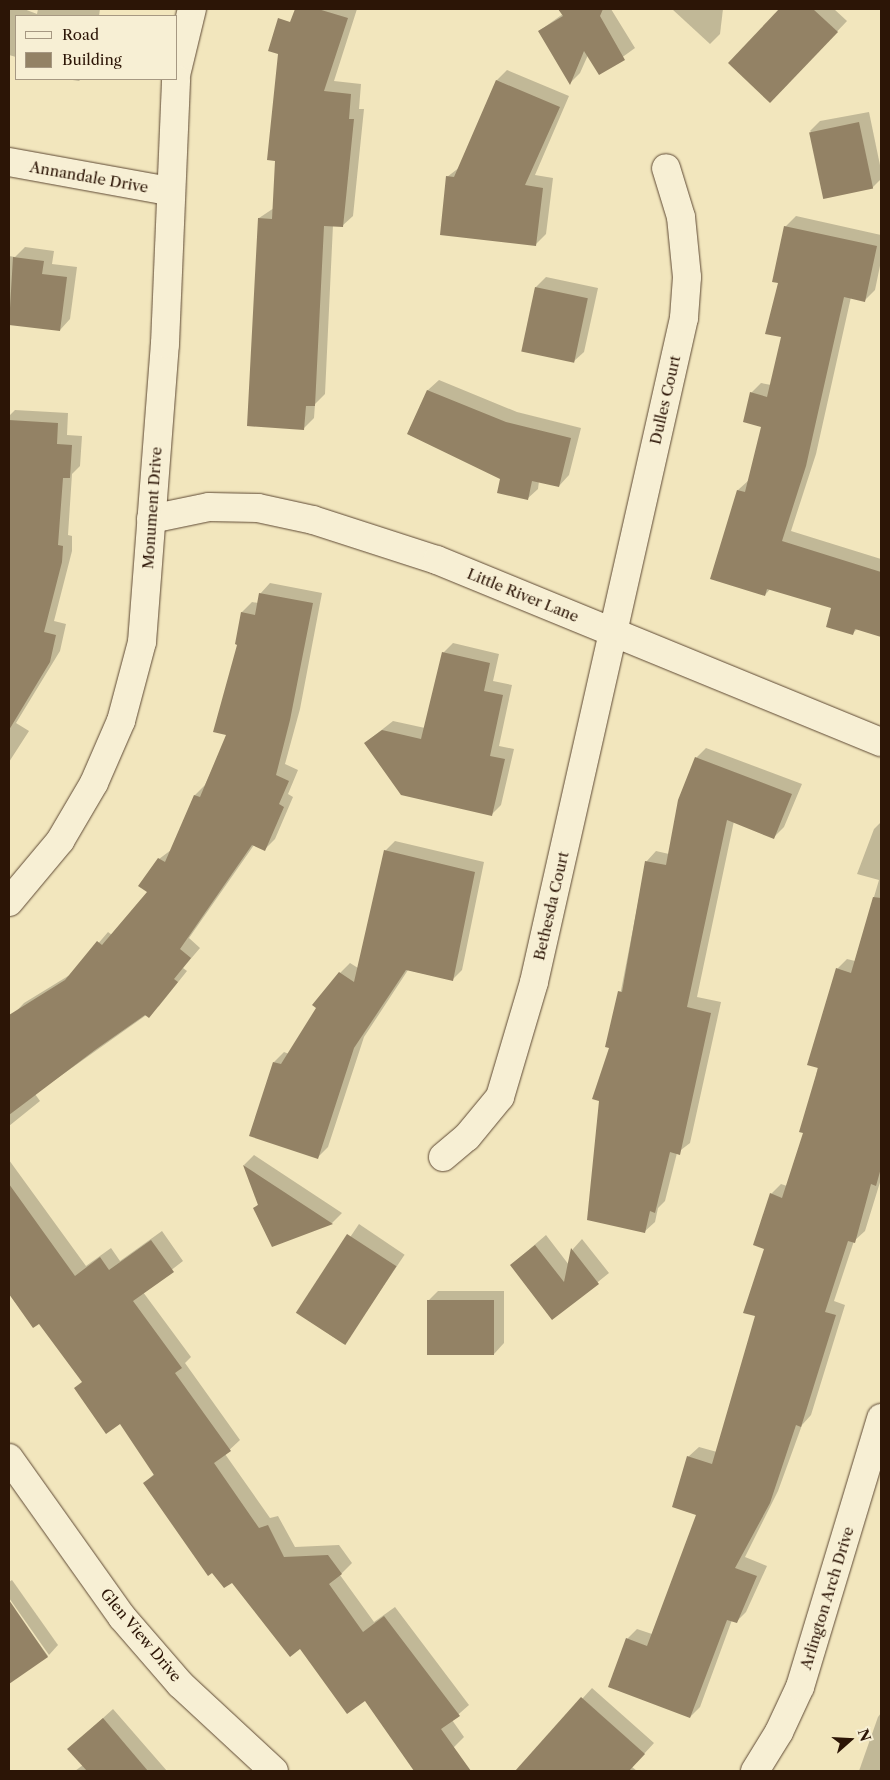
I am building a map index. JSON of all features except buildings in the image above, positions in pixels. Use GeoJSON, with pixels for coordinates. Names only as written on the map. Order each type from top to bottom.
{"type":"FeatureCollection","features":[{"type":"Feature","properties":{"kind":"street"},"geometry":{"type":"LineString","coordinates":[[178,67],[192,9]]}},
{"type":"Feature","properties":{"kind":"street","name":"Monument Drive"},"geometry":{"type":"LineString","coordinates":[[9,902],[60,841],[94,783],[121,720],[142,642],[165,344],[169,191],[176,80]]}},
{"type":"Feature","properties":{"kind":"street","name":"Annandale Drive"},"geometry":{"type":"LineString","coordinates":[[9,162],[169,191]]}},
{"type":"Feature","properties":{"kind":"street","name":"Dulles Court"},"geometry":{"type":"LineString","coordinates":[[613,632],[684,318],[687,277],[681,217],[666,168]]}},
{"type":"Feature","properties":{"kind":"street","name":"Little River Lane"},"geometry":{"type":"LineString","coordinates":[[151,519],[209,507],[258,508],[313,520],[437,560],[881,742]]}},
{"type":"Feature","properties":{"kind":"street","name":"Bethesda Court"},"geometry":{"type":"LineString","coordinates":[[442,1157],[467,1138],[500,1097],[534,982],[613,632]]}},
{"type":"Feature","properties":{"kind":"street","name":"Arlington Arch Drive"},"geometry":{"type":"LineString","coordinates":[[755,1771],[779,1732],[800,1687],[881,1418]]}},
{"type":"Feature","properties":{"kind":"street","name":"Glen View Drive"},"geometry":{"type":"LineString","coordinates":[[12,1470],[122,1617],[180,1684],[274,1771]]}}]}
